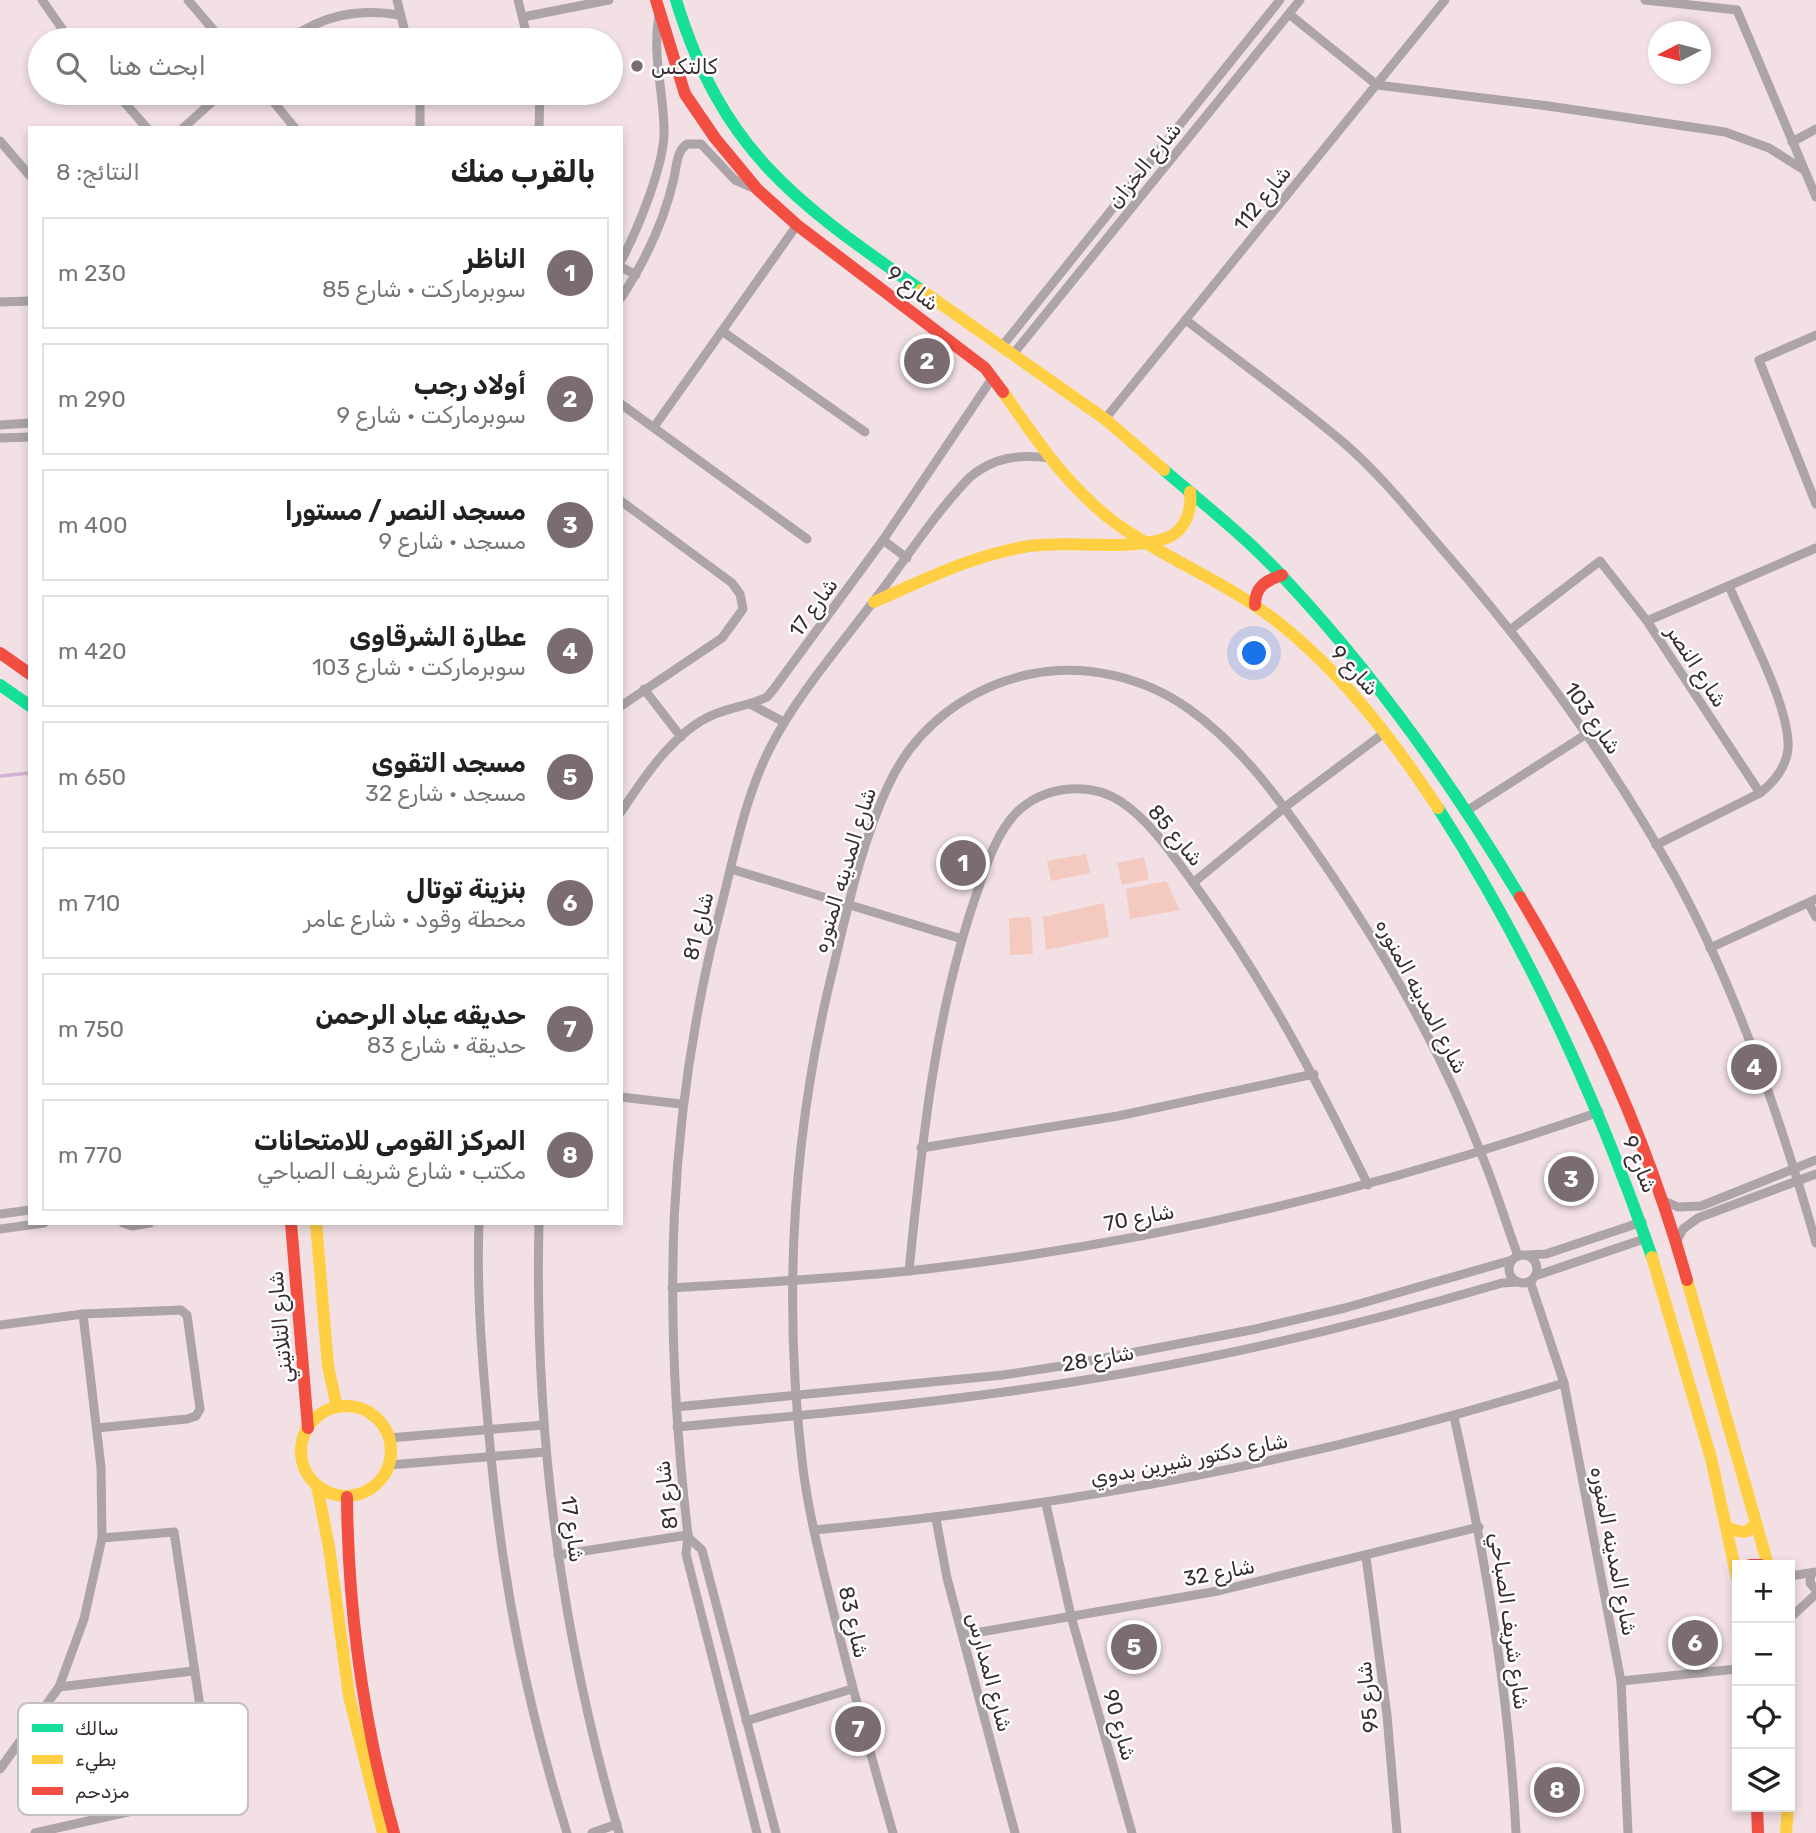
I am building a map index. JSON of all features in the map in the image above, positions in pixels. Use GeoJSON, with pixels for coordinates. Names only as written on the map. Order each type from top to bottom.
{"type":"FeatureCollection","features":[{"type":"Feature","properties":{"kind":"main road","name":"شارع 9"},"geometry":{"type":"LineString","coordinates":[[656,0],[685,94],[715,138],[758,190],[797,225],[974,358],[993,377],[1049,458],[1090,502],[1142,541],[1219,582],[1255,605],[1323,662],[1384,733],[1450,824],[1490,888],[1549,998],[1599,1112],[1642,1222],[1715,1466],[1734,1560]]}},
{"type":"Feature","properties":{"kind":"main road","name":"شارع 9"},"geometry":{"type":"LineString","coordinates":[[676,0],[690,44],[714,97],[736,133],[770,175],[821,220],[1009,349],[1105,419],[1282,575],[1370,674],[1468,810],[1534,920],[1605,1054],[1676,1242],[1767,1560]]}},
{"type":"Feature","properties":{"kind":"main road"},"geometry":{"type":"LineString","coordinates":[[874,602],[955,567],[1010,550],[1067,542],[1162,540],[1179,529],[1189,512],[1190,492]]}},
{"type":"Feature","properties":{"kind":"main road"},"geometry":{"type":"LineString","coordinates":[[1255,605],[1257,590],[1263,582],[1282,575]]}},
{"type":"Feature","properties":{"kind":"main road"},"geometry":{"type":"LineString","coordinates":[[0,653],[28,673]]}},
{"type":"Feature","properties":{"kind":"main road"},"geometry":{"type":"LineString","coordinates":[[0,685],[28,705]]}},
{"type":"Feature","properties":{"kind":"main road","name":"شارع التلاتيني"},"geometry":{"type":"LineString","coordinates":[[291,1225],[308,1427]]}},
{"type":"Feature","properties":{"kind":"main road"},"geometry":{"type":"LineString","coordinates":[[316,1225],[328,1366],[337,1407]]}},
{"type":"Feature","properties":{"kind":"main road"},"geometry":{"type":"LineString","coordinates":[[337,1407],[354,1407],[369,1413],[382,1424],[389,1438],[389,1465],[373,1488],[347,1497],[331,1494],[317,1486],[307,1474],[302,1459],[302,1442],[308,1427],[320,1414],[337,1407]]}},
{"type":"Feature","properties":{"kind":"main road"},"geometry":{"type":"LineString","coordinates":[[317,1486],[329,1539],[347,1687],[383,1833]]}},
{"type":"Feature","properties":{"kind":"main road"},"geometry":{"type":"LineString","coordinates":[[347,1497],[348,1580],[357,1672],[374,1765],[394,1833]]}},
{"type":"Feature","properties":{"kind":"main road"},"geometry":{"type":"LineString","coordinates":[[1729,1528],[1742,1533],[1751,1530],[1756,1522]]}},
{"type":"Feature","properties":{"kind":"main road"},"geometry":{"type":"LineString","coordinates":[[1757,1812],[1758,1833]]}},
{"type":"Feature","properties":{"kind":"main road"},"geometry":{"type":"LineString","coordinates":[[1786,1833],[1787,1812]]}},
{"type":"Feature","properties":{"kind":"street"},"geometry":{"type":"LineString","coordinates":[[42,0],[62,28]]}},
{"type":"Feature","properties":{"kind":"street"},"geometry":{"type":"LineString","coordinates":[[188,0],[212,28]]}},
{"type":"Feature","properties":{"kind":"street"},"geometry":{"type":"LineString","coordinates":[[397,0],[404,28]]}},
{"type":"Feature","properties":{"kind":"street"},"geometry":{"type":"LineString","coordinates":[[518,0],[525,28]]}},
{"type":"Feature","properties":{"kind":"street"},"geometry":{"type":"LineString","coordinates":[[523,17],[610,0]]}},
{"type":"Feature","properties":{"kind":"street","name":"شارع الخزان"},"geometry":{"type":"LineString","coordinates":[[1009,349],[1280,0]]}},
{"type":"Feature","properties":{"kind":"street","name":"شارع الخزان"},"geometry":{"type":"LineString","coordinates":[[1009,349],[1300,0]]}},
{"type":"Feature","properties":{"kind":"street","name":"شارع 112"},"geometry":{"type":"LineString","coordinates":[[1105,419],[1445,0]]}},
{"type":"Feature","properties":{"kind":"street"},"geometry":{"type":"LineString","coordinates":[[1645,0],[1737,10],[1816,197]]}},
{"type":"Feature","properties":{"kind":"street"},"geometry":{"type":"LineString","coordinates":[[308,28],[338,15],[369,12],[400,15]]}},
{"type":"Feature","properties":{"kind":"street"},"geometry":{"type":"LineString","coordinates":[[623,259],[640,220],[662,150],[664,128],[654,49],[660,13]]}},
{"type":"Feature","properties":{"kind":"street"},"geometry":{"type":"LineString","coordinates":[[1289,14],[1377,85],[1725,132],[1769,148],[1804,170]]}},
{"type":"Feature","properties":{"kind":"street"},"geometry":{"type":"LineString","coordinates":[[1232,60],[1244,70]]}},
{"type":"Feature","properties":{"kind":"street"},"geometry":{"type":"LineString","coordinates":[[127,105],[145,126]]}},
{"type":"Feature","properties":{"kind":"street"},"geometry":{"type":"LineString","coordinates":[[185,126],[209,105]]}},
{"type":"Feature","properties":{"kind":"street"},"geometry":{"type":"LineString","coordinates":[[276,105],[293,126]]}},
{"type":"Feature","properties":{"kind":"street"},"geometry":{"type":"LineString","coordinates":[[420,105],[420,126]]}},
{"type":"Feature","properties":{"kind":"street"},"geometry":{"type":"LineString","coordinates":[[539,126],[540,105]]}},
{"type":"Feature","properties":{"kind":"street"},"geometry":{"type":"LineString","coordinates":[[1792,142],[1816,129]]}},
{"type":"Feature","properties":{"kind":"street"},"geometry":{"type":"LineString","coordinates":[[0,141],[28,174]]}},
{"type":"Feature","properties":{"kind":"street"},"geometry":{"type":"LineString","coordinates":[[623,295],[636,275],[664,215],[678,154],[687,144],[701,144],[735,180],[758,190]]}},
{"type":"Feature","properties":{"kind":"street"},"geometry":{"type":"LineString","coordinates":[[662,150],[678,154]]}},
{"type":"Feature","properties":{"kind":"street"},"geometry":{"type":"LineString","coordinates":[[654,427],[797,225]]}},
{"type":"Feature","properties":{"kind":"street"},"geometry":{"type":"LineString","coordinates":[[623,265],[636,275]]}},
{"type":"Feature","properties":{"kind":"street"},"geometry":{"type":"LineString","coordinates":[[0,302],[28,301]]}},
{"type":"Feature","properties":{"kind":"street","name":"شارع 103"},"geometry":{"type":"LineString","coordinates":[[1186,320],[1344,444],[1387,485],[1510,630],[1585,735],[1656,845],[1710,948],[1752,1051],[1816,1243]]}},
{"type":"Feature","properties":{"kind":"street"},"geometry":{"type":"LineString","coordinates":[[722,331],[864,432]]}},
{"type":"Feature","properties":{"kind":"street"},"geometry":{"type":"LineString","coordinates":[[1816,335],[1759,360],[1816,504]]}},
{"type":"Feature","properties":{"kind":"street","name":"شارع 17"},"geometry":{"type":"LineString","coordinates":[[623,809],[658,762],[681,737],[713,715],[767,697],[780,683],[883,540],[993,377]]}},
{"type":"Feature","properties":{"kind":"street"},"geometry":{"type":"LineString","coordinates":[[623,405],[807,539]]}},
{"type":"Feature","properties":{"kind":"street"},"geometry":{"type":"LineString","coordinates":[[0,425],[28,423]]}},
{"type":"Feature","properties":{"kind":"street"},"geometry":{"type":"LineString","coordinates":[[0,438],[28,437]]}},
{"type":"Feature","properties":{"kind":"street","name":"شارع 81"},"geometry":{"type":"LineString","coordinates":[[757,1833],[686,1554],[689,1537],[677,1427],[672,1289],[674,1196],[681,1104],[693,1025],[731,869],[759,773],[785,722],[962,485],[978,470],[1006,458],[1049,458]]}},
{"type":"Feature","properties":{"kind":"street"},"geometry":{"type":"LineString","coordinates":[[623,502],[732,583],[743,601],[743,609],[736,623],[722,638],[623,705]]}},
{"type":"Feature","properties":{"kind":"street"},"geometry":{"type":"LineString","coordinates":[[883,540],[907,558]]}},
{"type":"Feature","properties":{"kind":"street"},"geometry":{"type":"LineString","coordinates":[[1647,621],[1816,548]]}},
{"type":"Feature","properties":{"kind":"street","name":"شارع النصر"},"geometry":{"type":"LineString","coordinates":[[1510,630],[1600,561],[1647,621],[1759,793]]}},
{"type":"Feature","properties":{"kind":"street"},"geometry":{"type":"LineString","coordinates":[[1656,845],[1759,793],[1770,785],[1784,763],[1787,750],[1786,724],[1730,586]]}},
{"type":"Feature","properties":{"kind":"street","name":"شارع المدينه المنوره"},"geometry":{"type":"LineString","coordinates":[[798,1416],[793,1281],[797,1186],[807,1091],[848,905],[880,808],[901,761],[916,741],[953,706],[975,692],[1009,678],[1046,671],[1083,670],[1119,677],[1153,689],[1185,706],[1216,729],[1254,768],[1330,872],[1384,958],[1434,1051],[1482,1153],[1519,1257],[1536,1264],[1532,1279],[1564,1383],[1621,1681],[1628,1833]]}},
{"type":"Feature","properties":{"kind":"street"},"geometry":{"type":"LineString","coordinates":[[644,689],[681,737]]}},
{"type":"Feature","properties":{"kind":"street"},"geometry":{"type":"LineString","coordinates":[[749,703],[785,722]]}},
{"type":"Feature","properties":{"kind":"street"},"geometry":{"type":"LineString","coordinates":[[1193,883],[1284,807],[1384,733]]}},
{"type":"Feature","properties":{"kind":"street"},"geometry":{"type":"LineString","coordinates":[[1468,810],[1585,735]]}},
{"type":"Feature","properties":{"kind":"street","name":"شارع 85"},"geometry":{"type":"LineString","coordinates":[[909,1271],[921,1148],[946,1008],[962,939],[984,870],[1006,826],[1032,801],[1048,793],[1084,789],[1118,800],[1146,822],[1193,883],[1257,977],[1314,1074],[1368,1185]]}},
{"type":"Feature","properties":{"kind":"street"},"geometry":{"type":"LineString","coordinates":[[731,869],[962,939]]}},
{"type":"Feature","properties":{"kind":"street"},"geometry":{"type":"LineString","coordinates":[[1710,948],[1813,902],[1816,917]]}},
{"type":"Feature","properties":{"kind":"street"},"geometry":{"type":"LineString","coordinates":[[921,1148],[1118,1116],[1314,1074]]}},
{"type":"Feature","properties":{"kind":"street"},"geometry":{"type":"LineString","coordinates":[[623,1097],[681,1104]]}},
{"type":"Feature","properties":{"kind":"street","name":"شارع 70"},"geometry":{"type":"LineString","coordinates":[[672,1289],[909,1271],[1094,1244],[1368,1185],[1482,1153],[1599,1112]]}},
{"type":"Feature","properties":{"kind":"street"},"geometry":{"type":"LineString","coordinates":[[1662,1200],[1686,1208],[1701,1206],[1816,1160]]}},
{"type":"Feature","properties":{"kind":"street"},"geometry":{"type":"LineString","coordinates":[[1676,1242],[1683,1230],[1693,1221],[1816,1174]]}},
{"type":"Feature","properties":{"kind":"street"},"geometry":{"type":"LineString","coordinates":[[0,1214],[28,1210]]}},
{"type":"Feature","properties":{"kind":"street","name":"شارع 28"},"geometry":{"type":"LineString","coordinates":[[676,1407],[1003,1375],[1256,1329],[1445,1282],[1519,1257],[1546,1254],[1642,1222]]}},
{"type":"Feature","properties":{"kind":"street"},"geometry":{"type":"LineString","coordinates":[[0,1229],[29,1225]]}},
{"type":"Feature","properties":{"kind":"street"},"geometry":{"type":"LineString","coordinates":[[479,1225],[479,1319],[496,1521],[514,1636],[541,1750],[566,1833]]}},
{"type":"Feature","properties":{"kind":"street","name":"شارع 17"},"geometry":{"type":"LineString","coordinates":[[539,1225],[544,1425],[558,1555],[579,1672],[618,1828]]}},
{"type":"Feature","properties":{"kind":"street"},"geometry":{"type":"LineString","coordinates":[[1532,1279],[1549,1269],[1647,1238]]}},
{"type":"Feature","properties":{"kind":"street"},"geometry":{"type":"LineString","coordinates":[[1518,1282],[1510,1275],[1519,1257]]}},
{"type":"Feature","properties":{"kind":"street","name":"شارع 28"},"geometry":{"type":"LineString","coordinates":[[677,1427],[1005,1392],[1262,1344],[1502,1283],[1532,1279]]}},
{"type":"Feature","properties":{"kind":"street"},"geometry":{"type":"LineString","coordinates":[[0,1325],[83,1314],[181,1310],[187,1315],[200,1409],[195,1416],[97,1428]]}},
{"type":"Feature","properties":{"kind":"street"},"geometry":{"type":"LineString","coordinates":[[48,1703],[60,1687],[84,1619],[102,1538],[97,1428],[83,1314]]}},
{"type":"Feature","properties":{"kind":"street"},"geometry":{"type":"LineString","coordinates":[[1003,1375],[1005,1392]]}},
{"type":"Feature","properties":{"kind":"street","name":"شارع دكتور شيرين بدوي"},"geometry":{"type":"LineString","coordinates":[[814,1530],[1046,1504],[1136,1489],[1321,1450],[1454,1417],[1564,1383]]}},
{"type":"Feature","properties":{"kind":"street","name":"شارع 83"},"geometry":{"type":"LineString","coordinates":[[798,1416],[803,1473],[814,1530],[852,1689],[893,1833]]}},
{"type":"Feature","properties":{"kind":"street","name":"شارع شريف الصباحي"},"geometry":{"type":"LineString","coordinates":[[1454,1417],[1479,1527],[1500,1659],[1516,1833]]}},
{"type":"Feature","properties":{"kind":"street"},"geometry":{"type":"LineString","coordinates":[[389,1438],[488,1432],[544,1425]]}},
{"type":"Feature","properties":{"kind":"street"},"geometry":{"type":"LineString","coordinates":[[389,1465],[546,1452]]}},
{"type":"Feature","properties":{"kind":"street","name":"شارع 90"},"geometry":{"type":"LineString","coordinates":[[1046,1504],[1071,1616],[1132,1833]]}},
{"type":"Feature","properties":{"kind":"street","name":"شارع المدارس"},"geometry":{"type":"LineString","coordinates":[[936,1518],[963,1635],[1015,1833]]}},
{"type":"Feature","properties":{"kind":"street","name":"شارع 32"},"geometry":{"type":"LineString","coordinates":[[963,1635],[1218,1591],[1366,1557],[1479,1527]]}},
{"type":"Feature","properties":{"kind":"street"},"geometry":{"type":"LineString","coordinates":[[102,1538],[174,1532],[198,1703]]}},
{"type":"Feature","properties":{"kind":"street"},"geometry":{"type":"LineString","coordinates":[[558,1555],[689,1537]]}},
{"type":"Feature","properties":{"kind":"street","name":"شارع 81"},"geometry":{"type":"LineString","coordinates":[[689,1537],[702,1550],[776,1833]]}},
{"type":"Feature","properties":{"kind":"street","name":"شارع 95"},"geometry":{"type":"LineString","coordinates":[[1366,1557],[1387,1714],[1397,1833]]}},
{"type":"Feature","properties":{"kind":"street"},"geometry":{"type":"LineString","coordinates":[[1795,1575],[1814,1572],[1810,1583],[1816,1592],[1795,1613]]}},
{"type":"Feature","properties":{"kind":"street"},"geometry":{"type":"LineString","coordinates":[[1621,1681],[1732,1670]]}},
{"type":"Feature","properties":{"kind":"street"},"geometry":{"type":"LineString","coordinates":[[60,1687],[193,1671]]}},
{"type":"Feature","properties":{"kind":"street"},"geometry":{"type":"LineString","coordinates":[[746,1721],[852,1689]]}},
{"type":"Feature","properties":{"kind":"street"},"geometry":{"type":"LineString","coordinates":[[0,1769],[18,1744]]}},
{"type":"Feature","properties":{"kind":"street"},"geometry":{"type":"LineString","coordinates":[[749,1802],[766,1797]]}},
{"type":"Feature","properties":{"kind":"street"},"geometry":{"type":"LineString","coordinates":[[35,1833],[115,1815]]}},
{"type":"Feature","properties":{"kind":"street"},"geometry":{"type":"LineString","coordinates":[[592,1833],[618,1828]]}},
{"type":"Feature","properties":{"kind":"shaded area"},"geometry":{"type":"Polygon","coordinates":[[[1086,854],[1090,873],[1051,881],[1047,861],[1086,854]]]}},
{"type":"Feature","properties":{"kind":"shaded area"},"geometry":{"type":"Polygon","coordinates":[[[1144,857],[1149,879],[1122,885],[1117,863],[1144,857]]]}},
{"type":"Feature","properties":{"kind":"shaded area"},"geometry":{"type":"Polygon","coordinates":[[[1166,881],[1180,910],[1130,919],[1126,889],[1166,881]]]}},
{"type":"Feature","properties":{"kind":"shaded area"},"geometry":{"type":"Polygon","coordinates":[[[1104,903],[1109,937],[1046,950],[1043,917],[1104,903]]]}},
{"type":"Feature","properties":{"kind":"shaded area"},"geometry":{"type":"Polygon","coordinates":[[[1031,917],[1033,954],[1010,955],[1009,918],[1031,917]]]}},
{"type":"Feature","properties":{"kind":"waterway"},"geometry":{"type":"LineString","coordinates":[[0,776],[28,773]]}},
{"type":"Feature","properties":{"kind":"traffic: fast"},"geometry":{"type":"LineString","coordinates":[[676,0],[695,53],[741,136],[769,169],[801,200],[921,290]]}},
{"type":"Feature","properties":{"kind":"traffic: fast"},"geometry":{"type":"LineString","coordinates":[[1164,470],[1269,563],[1349,652],[1439,771],[1520,897]]}},
{"type":"Feature","properties":{"kind":"traffic: fast"},"geometry":{"type":"LineString","coordinates":[[0,685],[28,705]]}},
{"type":"Feature","properties":{"kind":"traffic: fast"},"geometry":{"type":"LineString","coordinates":[[1438,808],[1502,915],[1558,1026],[1608,1140],[1652,1257]]}},
{"type":"Feature","properties":{"kind":"traffic: slow"},"geometry":{"type":"LineString","coordinates":[[921,290],[1105,419],[1164,470]]}},
{"type":"Feature","properties":{"kind":"traffic: slow"},"geometry":{"type":"LineString","coordinates":[[1003,392],[1070,482],[1103,513],[1140,540],[1260,609],[1325,664],[1385,733],[1438,808]]}},
{"type":"Feature","properties":{"kind":"traffic: slow"},"geometry":{"type":"LineString","coordinates":[[874,602],[950,569],[1010,550],[1046,545],[1138,544],[1169,537],[1180,529],[1187,518],[1190,492]]}},
{"type":"Feature","properties":{"kind":"traffic: slow"},"geometry":{"type":"LineString","coordinates":[[316,1225],[328,1366],[337,1407]]}},
{"type":"Feature","properties":{"kind":"traffic: slow"},"geometry":{"type":"LineString","coordinates":[[1652,1257],[1711,1458],[1733,1560]]}},
{"type":"Feature","properties":{"kind":"traffic: slow"},"geometry":{"type":"LineString","coordinates":[[1687,1280],[1767,1560]]}},
{"type":"Feature","properties":{"kind":"traffic: slow"},"geometry":{"type":"LineString","coordinates":[[346,1406],[363,1410],[378,1419],[387,1434],[391,1451],[387,1468],[378,1483],[363,1492],[346,1496],[329,1492],[314,1483],[305,1468],[301,1451],[305,1434],[314,1419],[329,1410],[346,1406]]}},
{"type":"Feature","properties":{"kind":"traffic: slow"},"geometry":{"type":"LineString","coordinates":[[317,1486],[329,1547],[349,1696],[383,1833]]}},
{"type":"Feature","properties":{"kind":"traffic: slow"},"geometry":{"type":"LineString","coordinates":[[1729,1528],[1744,1532],[1756,1522]]}},
{"type":"Feature","properties":{"kind":"traffic: slow"},"geometry":{"type":"LineString","coordinates":[[1786,1833],[1788,1812]]}},
{"type":"Feature","properties":{"kind":"traffic: jam"},"geometry":{"type":"LineString","coordinates":[[656,0],[685,94],[715,138],[758,190],[797,225],[985,368],[1003,392]]}},
{"type":"Feature","properties":{"kind":"traffic: jam"},"geometry":{"type":"LineString","coordinates":[[1255,605],[1262,585],[1282,575]]}},
{"type":"Feature","properties":{"kind":"traffic: jam"},"geometry":{"type":"LineString","coordinates":[[0,653],[28,673]]}},
{"type":"Feature","properties":{"kind":"traffic: jam"},"geometry":{"type":"LineString","coordinates":[[1520,897],[1571,988],[1616,1083],[1655,1180],[1687,1280]]}},
{"type":"Feature","properties":{"kind":"traffic: jam"},"geometry":{"type":"LineString","coordinates":[[291,1225],[308,1428]]}},
{"type":"Feature","properties":{"kind":"traffic: jam"},"geometry":{"type":"LineString","coordinates":[[347,1497],[350,1582],[359,1666],[374,1750],[394,1833]]}},
{"type":"Feature","properties":{"kind":"traffic: jam"},"geometry":{"type":"LineString","coordinates":[[1757,1812],[1758,1833]]}},
{"type":"Feature","properties":{"kind":"place","name":"كالتكس"},"geometry":{"type":"Point","coordinates":[637,66]}},
{"type":"Feature","properties":{"kind":"place","name":"أولاد رجب"},"geometry":{"type":"Point","coordinates":[927,361]}},
{"type":"Feature","properties":{"kind":"place","name":"الناظر"},"geometry":{"type":"Point","coordinates":[963,863]}},
{"type":"Feature","properties":{"kind":"place","name":"عطارة الشرقاوى"},"geometry":{"type":"Point","coordinates":[1754,1067]}},
{"type":"Feature","properties":{"kind":"place","name":"مسجد النصر / مستورا"},"geometry":{"type":"Point","coordinates":[1571,1179]}},
{"type":"Feature","properties":{"kind":"place","name":"بنزينة توتال"},"geometry":{"type":"Point","coordinates":[1695,1643]}},
{"type":"Feature","properties":{"kind":"place","name":"مسجد التقوى"},"geometry":{"type":"Point","coordinates":[1134,1647]}},
{"type":"Feature","properties":{"kind":"place","name":"حديقه عباد الرحمن"},"geometry":{"type":"Point","coordinates":[858,1729]}},
{"type":"Feature","properties":{"kind":"place","name":"المركز القومى للامتحانات"},"geometry":{"type":"Point","coordinates":[1557,1790]}}]}
